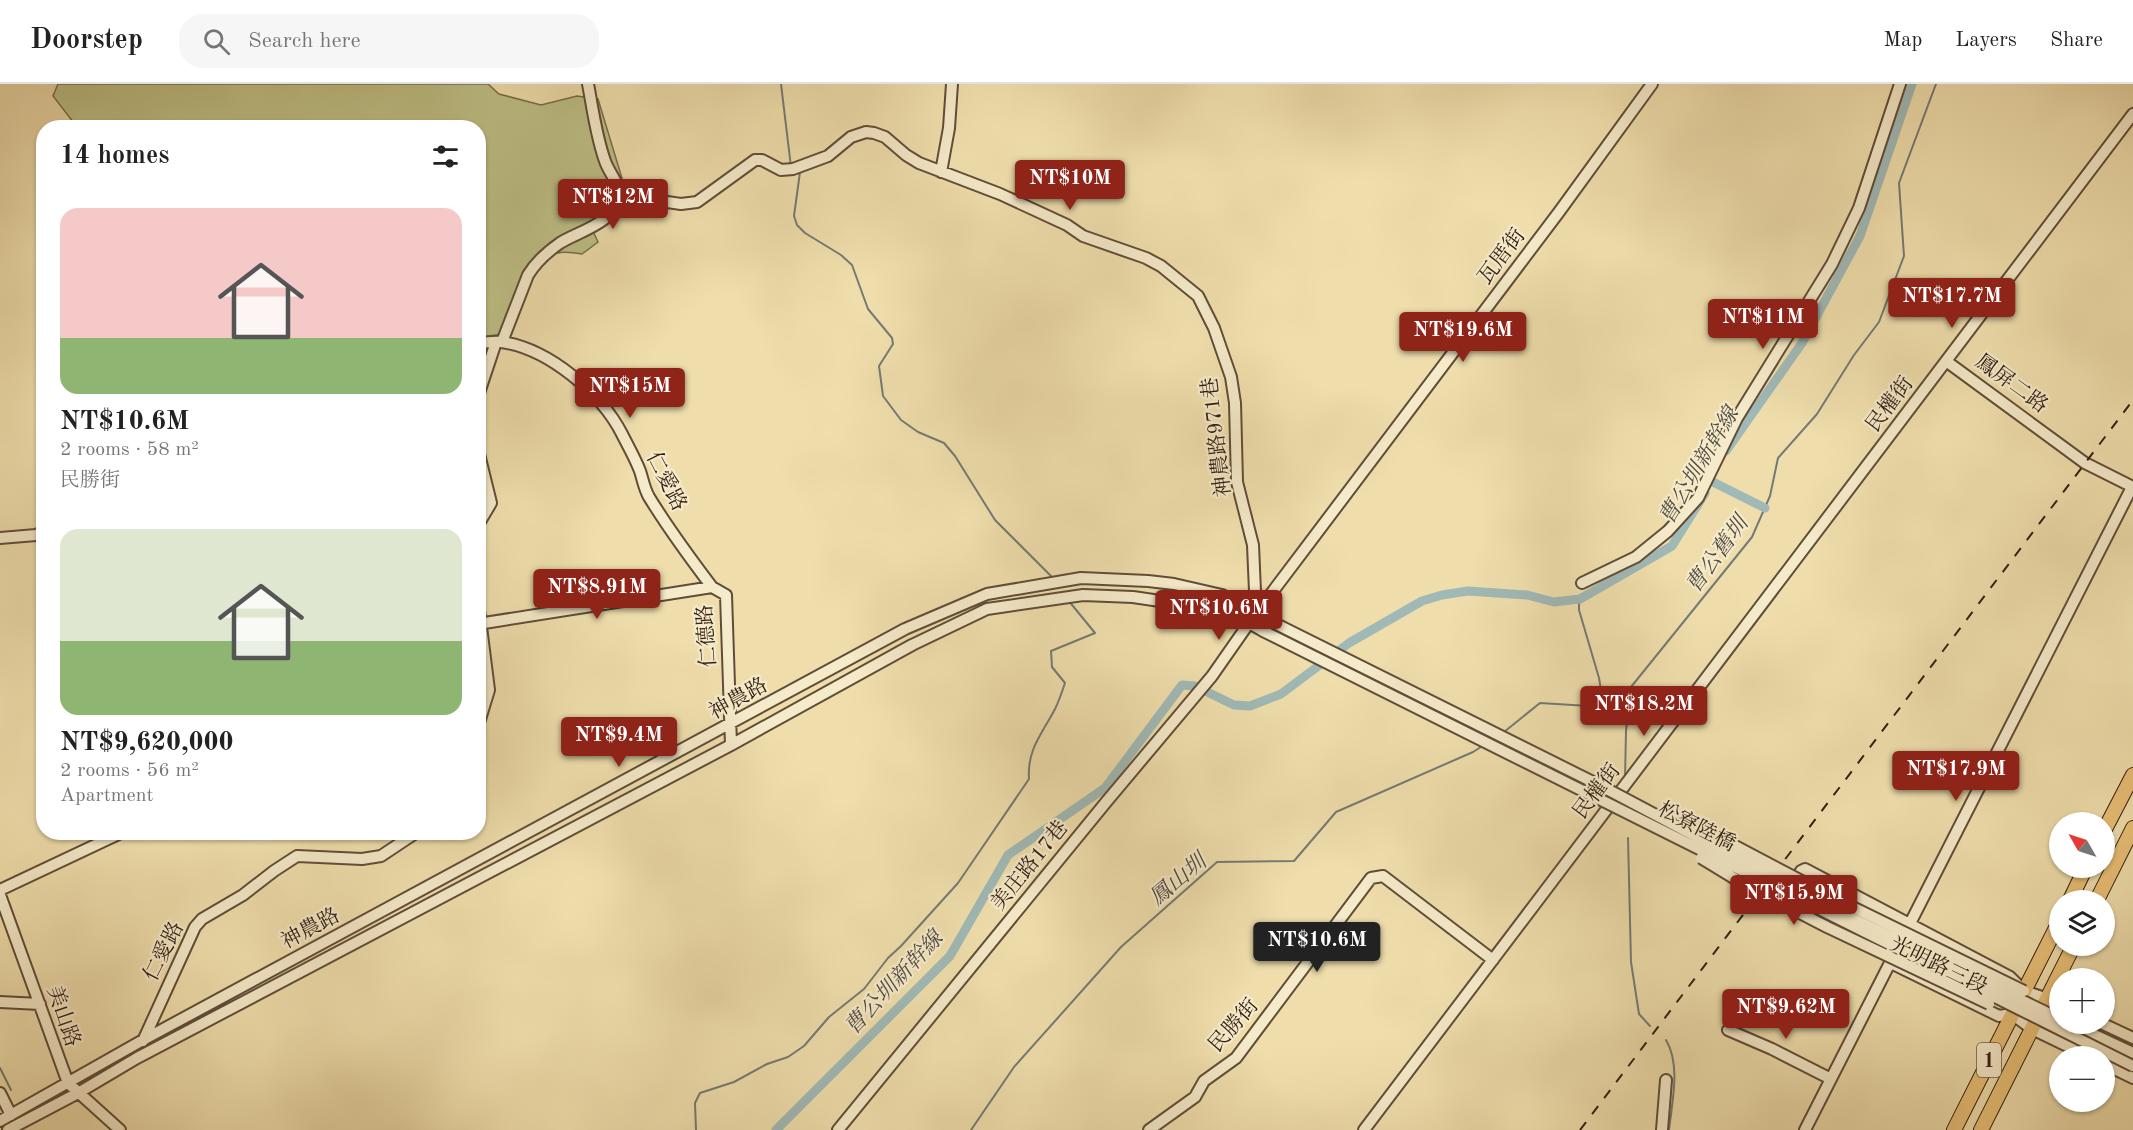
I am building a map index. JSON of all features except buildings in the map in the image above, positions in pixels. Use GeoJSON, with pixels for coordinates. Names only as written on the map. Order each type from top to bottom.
{"type":"FeatureCollection","features":[{"type":"Feature","properties":{"kind":"main road"},"geometry":{"type":"LineString","coordinates":[[2115,812],[2132,782]]}},
{"type":"Feature","properties":{"kind":"main road"},"geometry":{"type":"LineString","coordinates":[[2102,890],[2133,828]]}},
{"type":"Feature","properties":{"kind":"main road","name":"1"},"geometry":{"type":"LineString","coordinates":[[1954,1130],[2049,942]]}},
{"type":"Feature","properties":{"kind":"main road","name":"1"},"geometry":{"type":"LineString","coordinates":[[1982,1130],[2032,1029],[2049,1007]]}},
{"type":"Feature","properties":{"kind":"street"},"geometry":{"type":"LineString","coordinates":[[486,375],[532,267],[561,242],[601,222],[612,210],[619,195],[600,147],[588,84]]}},
{"type":"Feature","properties":{"kind":"street"},"geometry":{"type":"LineString","coordinates":[[941,172],[949,128],[952,84]]}},
{"type":"Feature","properties":{"kind":"street","name":"瓦厝街"},"geometry":{"type":"LineString","coordinates":[[1253,619],[1652,84]]}},
{"type":"Feature","properties":{"kind":"street"},"geometry":{"type":"LineString","coordinates":[[1582,583],[1636,557],[1668,531],[1698,498],[1737,418],[1832,264],[1859,208],[1900,84]]}},
{"type":"Feature","properties":{"kind":"street","name":"鳳屏二路"},"geometry":{"type":"LineString","coordinates":[[2132,487],[2085,463],[1946,361],[2133,114]]}},
{"type":"Feature","properties":{"kind":"street","name":"神農路971巷"},"geometry":{"type":"LineString","coordinates":[[619,195],[681,204],[697,202],[755,159],[762,160],[781,170],[793,169],[828,156],[851,137],[866,132],[885,137],[906,155],[941,172],[1000,194],[1067,225],[1083,236],[1146,258],[1161,266],[1198,296],[1214,327],[1231,377],[1235,403],[1238,482],[1253,545],[1253,619]]}},
{"type":"Feature","properties":{"kind":"street","name":"仁愛路"},"geometry":{"type":"LineString","coordinates":[[486,343],[499,342],[527,349],[572,374],[598,401],[621,431],[649,497],[711,587]]}},
{"type":"Feature","properties":{"kind":"street","name":"民權街"},"geometry":{"type":"LineString","coordinates":[[1364,1130],[1946,361]]}},
{"type":"Feature","properties":{"kind":"street"},"geometry":{"type":"LineString","coordinates":[[486,483],[491,503],[486,511]]}},
{"type":"Feature","properties":{"kind":"street"},"geometry":{"type":"LineString","coordinates":[[1805,1130],[2132,487]]}},
{"type":"Feature","properties":{"kind":"street"},"geometry":{"type":"LineString","coordinates":[[0,538],[36,535]]}},
{"type":"Feature","properties":{"kind":"street","name":"神農路"},"geometry":{"type":"LineString","coordinates":[[0,1121],[143,1040],[905,629],[987,594],[1081,578],[1174,584],[1222,595],[1253,619],[1263,631]]}},
{"type":"Feature","properties":{"kind":"street","name":"仁德路"},"geometry":{"type":"LineString","coordinates":[[486,623],[711,587],[726,595],[731,744]]}},
{"type":"Feature","properties":{"kind":"street","name":"神農路"},"geometry":{"type":"LineString","coordinates":[[8,1130],[78,1093],[137,1058],[731,744],[912,645],[987,609],[1083,595],[1133,597],[1207,608],[1270,621]]}},
{"type":"Feature","properties":{"kind":"street","name":"美庄路17巷"},"geometry":{"type":"LineString","coordinates":[[838,1130],[1107,801],[1196,696],[1253,619]]}},
{"type":"Feature","properties":{"kind":"street","name":"松寮陸橋"},"geometry":{"type":"LineString","coordinates":[[1270,621],[1603,787],[1831,908],[2049,1013]]}},
{"type":"Feature","properties":{"kind":"street","name":"松寮陸橋"},"geometry":{"type":"LineString","coordinates":[[1263,631],[2133,1066]]}},
{"type":"Feature","properties":{"kind":"street"},"geometry":{"type":"LineString","coordinates":[[486,668],[489,690],[486,700]]}},
{"type":"Feature","properties":{"kind":"street","name":"松寮陸橋"},"geometry":{"type":"LineString","coordinates":[[1603,787],[1735,846],[1834,898],[2024,991]]}},
{"type":"Feature","properties":{"kind":"street","name":"松寮陸橋"},"geometry":{"type":"LineString","coordinates":[[1597,798],[1742,883],[1827,927],[2012,1014]]}},
{"type":"Feature","properties":{"kind":"street"},"geometry":{"type":"LineString","coordinates":[[0,890],[106,840]]}},
{"type":"Feature","properties":{"kind":"street","name":"仁愛路"},"geometry":{"type":"LineString","coordinates":[[137,1058],[143,1040],[195,927],[202,919],[243,895],[297,856],[362,859],[381,856],[405,840]]}},
{"type":"Feature","properties":{"kind":"street","name":"光明路三段"},"geometry":{"type":"LineString","coordinates":[[2049,999],[2024,991],[2010,977],[1805,869],[1801,871],[1783,900],[1783,910],[1999,1016],[2012,1014],[2032,1029],[2067,1046]]}},
{"type":"Feature","properties":{"kind":"street","name":"民勝街"},"geometry":{"type":"LineString","coordinates":[[1149,1130],[1195,1097],[1204,1081],[1236,1058],[1371,878],[1383,876],[1493,960]]}},
{"type":"Feature","properties":{"kind":"street","name":"美山路"},"geometry":{"type":"LineString","coordinates":[[0,895],[68,1083],[120,1130]]}},
{"type":"Feature","properties":{"kind":"street"},"geometry":{"type":"LineString","coordinates":[[0,1002],[40,1004]]}},
{"type":"Feature","properties":{"kind":"street"},"geometry":{"type":"LineString","coordinates":[[1728,1030],[1831,1079]]}},
{"type":"Feature","properties":{"kind":"street"},"geometry":{"type":"LineString","coordinates":[[2115,1030],[2133,1038]]}},
{"type":"Feature","properties":{"kind":"street"},"geometry":{"type":"LineString","coordinates":[[2092,1034],[2133,1053]]}},
{"type":"Feature","properties":{"kind":"street"},"geometry":{"type":"LineString","coordinates":[[2115,1069],[2133,1078]]}},
{"type":"Feature","properties":{"kind":"street"},"geometry":{"type":"LineString","coordinates":[[1662,1130],[1666,1080]]}},
{"type":"Feature","properties":{"kind":"street"},"geometry":{"type":"LineString","coordinates":[[0,1094],[11,1115]]}},
{"type":"Feature","properties":{"kind":"green space"},"geometry":{"type":"Polygon","coordinates":[[[58,84],[488,84],[499,94],[541,105],[577,96],[598,99],[628,198],[617,214],[592,229],[598,242],[582,254],[558,253],[545,258],[522,293],[505,334],[486,336],[486,120],[72,120],[53,96],[58,84]]]}},
{"type":"Feature","properties":{"kind":"waterway"},"geometry":{"type":"LineString","coordinates":[[781,84],[791,167]]}},
{"type":"Feature","properties":{"kind":"waterway","name":"曹公圳新幹線"},"geometry":{"type":"LineString","coordinates":[[1726,451],[1802,343],[1860,236],[1912,84]]}},
{"type":"Feature","properties":{"kind":"waterway","name":"曹公舊圳"},"geometry":{"type":"LineString","coordinates":[[1625,779],[1626,731],[1631,687],[1752,537],[1770,496],[1778,458],[1817,414],[1854,355],[1879,322],[1904,256],[1899,183],[1936,84]]}},
{"type":"Feature","properties":{"kind":"waterway"},"geometry":{"type":"LineString","coordinates":[[798,171],[800,172],[794,216],[797,225],[852,265],[868,309],[892,338],[893,344],[879,366],[883,396],[901,420],[918,432],[944,443],[955,456],[995,520],[1053,578]]}},
{"type":"Feature","properties":{"kind":"waterway"},"geometry":{"type":"LineString","coordinates":[[1711,481],[1765,508]]}},
{"type":"Feature","properties":{"kind":"waterway","name":"曹公圳新幹線"},"geometry":{"type":"LineString","coordinates":[[776,1130],[950,956],[1008,855],[1105,788],[1182,685],[1195,686],[1234,705],[1250,706],[1281,694],[1349,643],[1422,601],[1468,591],[1527,595],[1554,602],[1580,599],[1672,546],[1705,493]]}},
{"type":"Feature","properties":{"kind":"waterway"},"geometry":{"type":"LineString","coordinates":[[1579,599],[1579,610],[1599,678],[1604,709]]}},
{"type":"Feature","properties":{"kind":"waterway"},"geometry":{"type":"LineString","coordinates":[[696,1130],[695,1103],[700,1093],[734,1082],[767,1064],[788,1057],[804,1046],[829,1017],[864,989],[888,958],[958,883],[1029,779],[1033,750],[1065,683],[1052,667],[1051,651],[1095,633],[1068,600]]}},
{"type":"Feature","properties":{"kind":"waterway","name":"鳳山圳"},"geometry":{"type":"LineString","coordinates":[[1504,732],[1540,703],[1589,706],[1628,714]]}},
{"type":"Feature","properties":{"kind":"waterway","name":"鳳山圳"},"geometry":{"type":"LineString","coordinates":[[971,1130],[1014,1067],[1121,947],[1217,862],[1294,861],[1336,812],[1473,752],[1484,745]]}},
{"type":"Feature","properties":{"kind":"waterway","name":"曹公舊圳"},"geometry":{"type":"LineString","coordinates":[[1628,838],[1631,962],[1639,1014],[1650,1026]]}},
{"type":"Feature","properties":{"kind":"waterway","name":"曹公舊圳"},"geometry":{"type":"LineString","coordinates":[[1666,1040],[1671,1050],[1674,1072],[1669,1130]]}},
{"type":"Feature","properties":{"kind":"waterway"},"geometry":{"type":"LineString","coordinates":[[0,1068],[11,1090]]}},
{"type":"Feature","properties":{"kind":"railway"},"geometry":{"type":"LineString","coordinates":[[1580,1130],[2133,400]]}}]}
